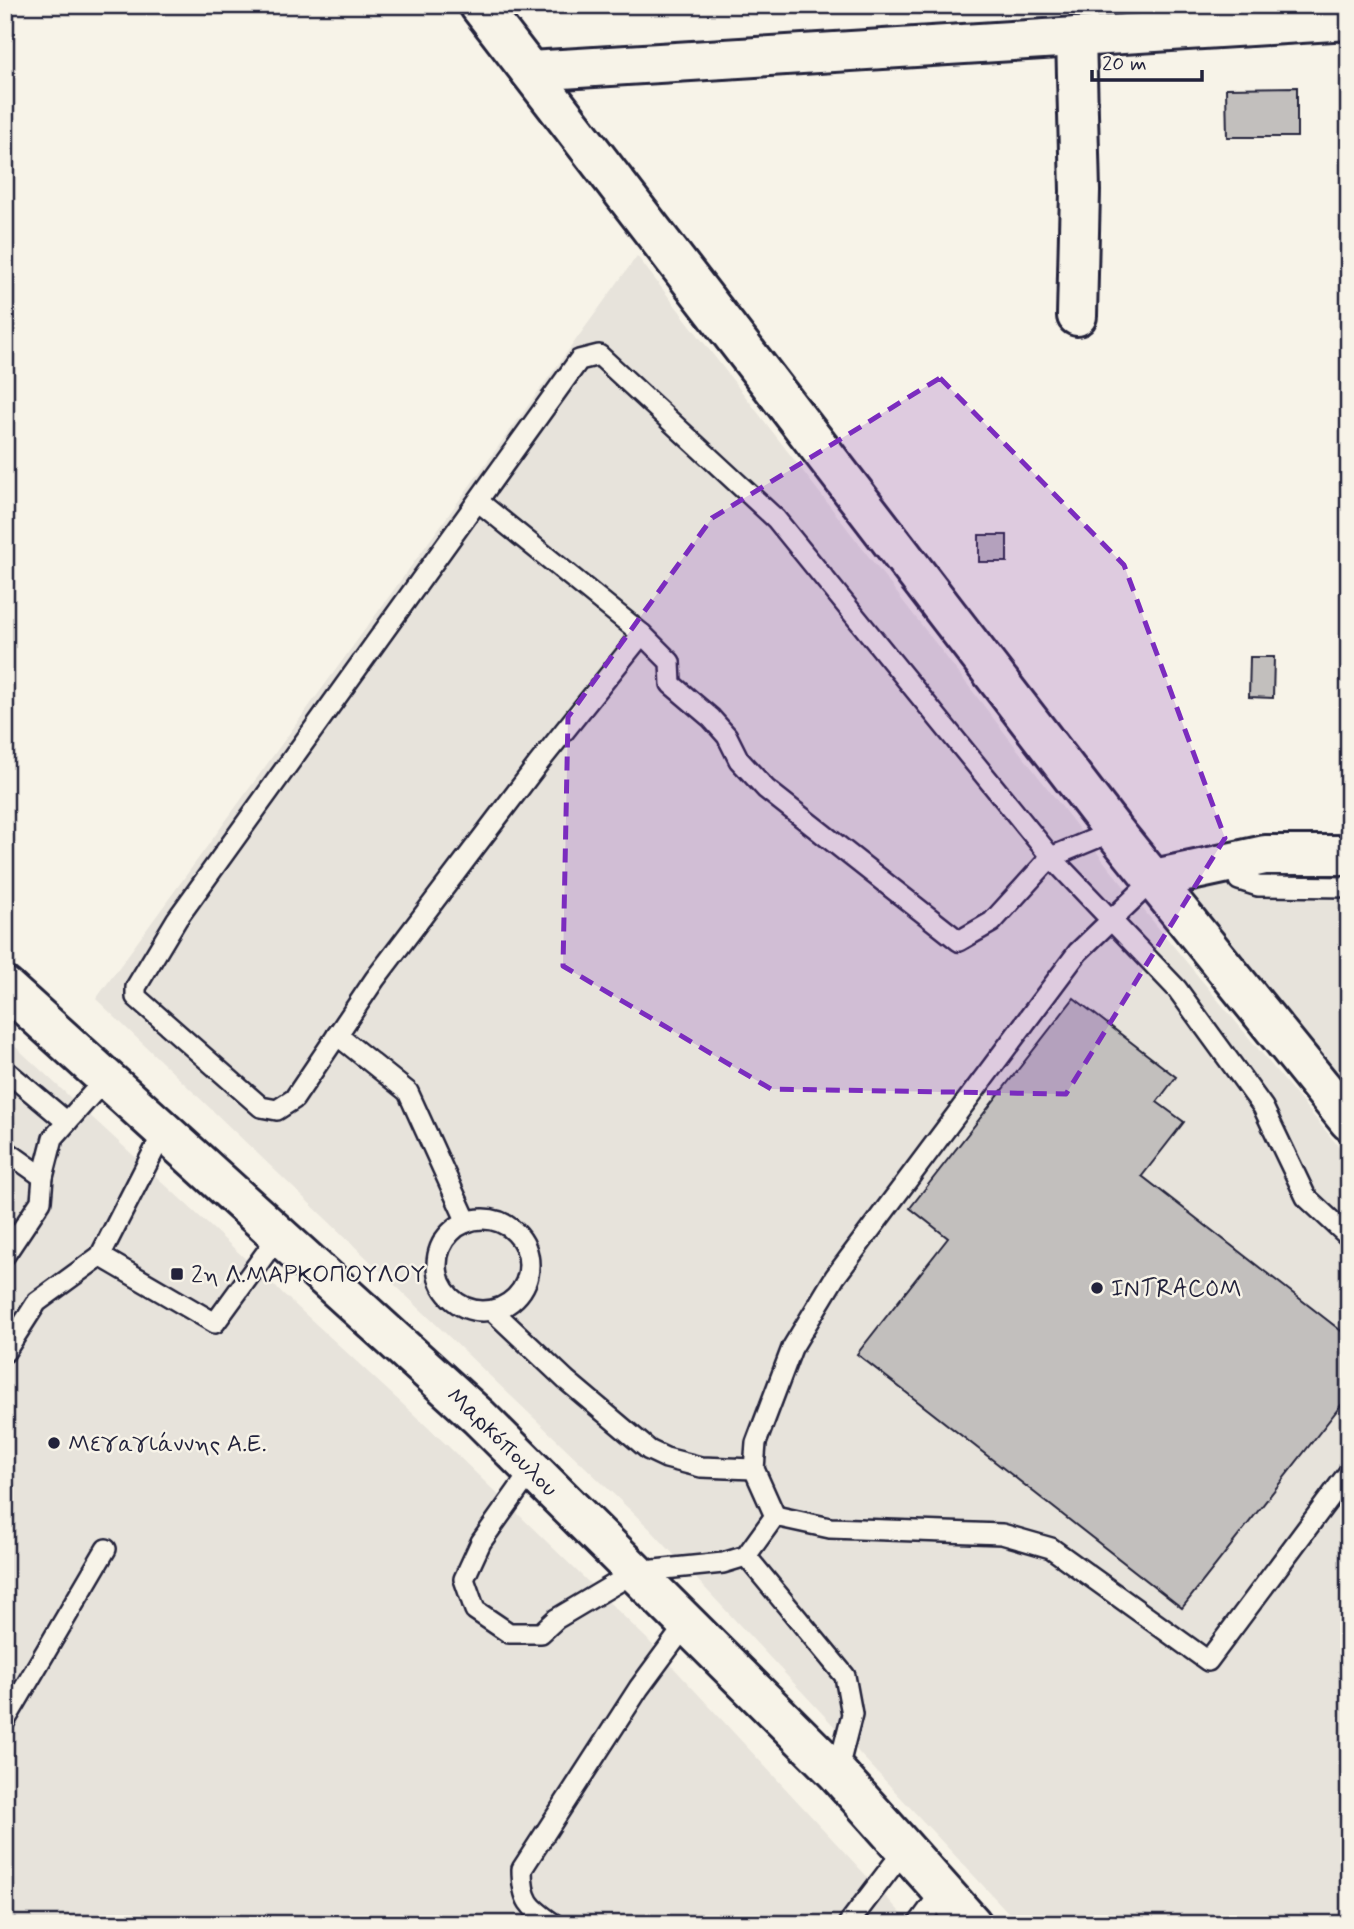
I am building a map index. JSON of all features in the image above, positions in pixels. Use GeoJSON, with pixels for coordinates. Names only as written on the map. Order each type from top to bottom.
{"type":"FeatureCollection","features":[{"type":"Feature","properties":{"kind":"street"},"geometry":{"type":"LineString","coordinates":[[479,5],[1114,831],[1349,1121]]}},
{"type":"Feature","properties":{"kind":"street"},"geometry":{"type":"LineString","coordinates":[[530,71],[1349,20]]}},
{"type":"Feature","properties":{"kind":"street"},"geometry":{"type":"LineString","coordinates":[[1076,37],[1080,191],[1077,316]]}},
{"type":"Feature","properties":{"kind":"street"},"geometry":{"type":"LineString","coordinates":[[1154,880],[1265,855],[1349,855]]}},
{"type":"Feature","properties":{"kind":"street","name":"Μαρκόπουλου"},"geometry":{"type":"LineString","coordinates":[[5,986],[479,1417],[837,1773],[972,1924]]}},
{"type":"Feature","properties":{"kind":"lane"},"geometry":{"type":"LineString","coordinates":[[642,634],[538,764],[337,1035],[294,1098],[277,1110],[261,1107],[136,997],[136,987],[177,919],[479,502],[579,359],[599,355],[776,519],[1051,857],[1109,921],[1177,989],[1263,1107],[1306,1197],[1349,1237]]}},
{"type":"Feature","properties":{"kind":"lane"},"geometry":{"type":"LineString","coordinates":[[479,502],[642,634],[670,662],[671,684],[711,718],[727,736],[739,760],[766,789],[959,941],[992,922],[1051,857],[1114,831]]}},
{"type":"Feature","properties":{"kind":"lane"},"geometry":{"type":"LineString","coordinates":[[1234,862],[1238,880],[1258,886],[1349,887]]}},
{"type":"Feature","properties":{"kind":"lane"},"geometry":{"type":"LineString","coordinates":[[775,1516],[754,1469],[756,1443],[792,1348],[835,1277],[1078,952],[1154,880]]}},
{"type":"Feature","properties":{"kind":"lane"},"geometry":{"type":"LineString","coordinates":[[337,1035],[408,1092],[467,1222]]}},
{"type":"Feature","properties":{"kind":"lane"},"geometry":{"type":"LineString","coordinates":[[5,1070],[67,1122]]}},
{"type":"Feature","properties":{"kind":"lane"},"geometry":{"type":"LineString","coordinates":[[5,1255],[41,1201],[43,1177],[52,1138],[106,1078]]}},
{"type":"Feature","properties":{"kind":"lane"},"geometry":{"type":"LineString","coordinates":[[5,1352],[37,1302],[100,1256],[164,1131]]}},
{"type":"Feature","properties":{"kind":"lane"},"geometry":{"type":"LineString","coordinates":[[5,1150],[43,1177]]}},
{"type":"Feature","properties":{"kind":"lane"},"geometry":{"type":"LineString","coordinates":[[482,1219],[511,1228],[528,1253],[530,1268],[518,1296],[507,1306],[493,1311],[477,1312],[462,1307],[449,1298],[438,1278],[437,1255],[443,1240],[467,1222],[482,1219]]}},
{"type":"Feature","properties":{"kind":"lane"},"geometry":{"type":"LineString","coordinates":[[100,1256],[215,1323],[279,1235]]}},
{"type":"Feature","properties":{"kind":"lane"},"geometry":{"type":"LineString","coordinates":[[493,1311],[566,1381],[649,1450],[701,1466],[754,1469]]}},
{"type":"Feature","properties":{"kind":"lane"},"geometry":{"type":"LineString","coordinates":[[532,1470],[481,1542],[464,1579],[475,1610],[509,1633],[541,1633],[556,1619],[635,1572],[723,1563],[746,1556],[775,1516]]}},
{"type":"Feature","properties":{"kind":"lane"},"geometry":{"type":"LineString","coordinates":[[775,1516],[830,1528],[1002,1534],[1051,1548],[1208,1661],[1349,1472]]}},
{"type":"Feature","properties":{"kind":"lane"},"geometry":{"type":"LineString","coordinates":[[5,1721],[106,1549]]}},
{"type":"Feature","properties":{"kind":"lane"},"geometry":{"type":"LineString","coordinates":[[746,1556],[845,1676],[852,1714],[837,1773]]}},
{"type":"Feature","properties":{"kind":"lane"},"geometry":{"type":"LineString","coordinates":[[554,1924],[536,1911],[522,1894],[522,1869],[639,1688],[687,1623]]}},
{"type":"Feature","properties":{"kind":"lane"},"geometry":{"type":"LineString","coordinates":[[848,1924],[905,1849]]}},
{"type":"Feature","properties":{"kind":"lane"},"geometry":{"type":"LineString","coordinates":[[918,1924],[942,1891]]}},
{"type":"Feature","properties":{"kind":"highlighted area"},"geometry":{"type":"Polygon","coordinates":[[[940,378],[1124,565],[1225,838],[1066,1094],[771,1089],[563,966],[568,717],[712,518],[940,378]]]}},
{"type":"Feature","properties":{"kind":"shaded area"},"geometry":{"type":"Polygon","coordinates":[[[637,256],[1109,868],[1349,1159],[1349,1924],[1019,1924],[649,1528],[96,999],[637,256]]]}},
{"type":"Feature","properties":{"kind":"shaded area"},"geometry":{"type":"Polygon","coordinates":[[[1349,861],[1349,1092],[1182,891],[1214,873],[1349,861]]]}},
{"type":"Feature","properties":{"kind":"shaded area"},"geometry":{"type":"Polygon","coordinates":[[[5,1037],[448,1446],[647,1639],[911,1924],[5,1924],[5,1037]]]}},
{"type":"Feature","properties":{"kind":"building"},"geometry":{"type":"Polygon","coordinates":[[[1297,87],[1297,137],[1227,137],[1226,88],[1297,87]]]}},
{"type":"Feature","properties":{"kind":"building"},"geometry":{"type":"Polygon","coordinates":[[[979,535],[1007,535],[1007,562],[979,562],[979,535]]]}},
{"type":"Feature","properties":{"kind":"building"},"geometry":{"type":"Polygon","coordinates":[[[1250,657],[1274,657],[1273,698],[1249,697],[1250,657]]]}},
{"type":"Feature","properties":{"kind":"building","name":"INTRACOM"},"geometry":{"type":"Polygon","coordinates":[[[1074,998],[1176,1077],[1157,1102],[1184,1122],[1142,1176],[1349,1337],[1349,1395],[1182,1608],[857,1354],[948,1238],[910,1208],[1074,998]]]}},
{"type":"Feature","properties":{"kind":"place","name":"2η Λ.ΜΑΡΚΟΠΟΥΛΟΥ"},"geometry":{"type":"Point","coordinates":[177,1274]}},
{"type":"Feature","properties":{"kind":"place","name":"INTRACOM"},"geometry":{"type":"Point","coordinates":[1097,1288]}},
{"type":"Feature","properties":{"kind":"place","name":"Μεγαγιάννης Α.Ε."},"geometry":{"type":"Point","coordinates":[54,1443]}}]}
